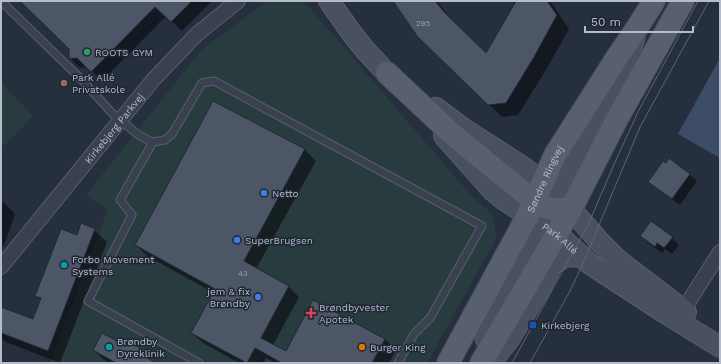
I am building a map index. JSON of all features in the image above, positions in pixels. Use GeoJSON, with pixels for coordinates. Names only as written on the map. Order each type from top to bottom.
{"type":"FeatureCollection","features":[{"type":"Feature","properties":{"kind":"main road","name":"Søndre Ringvej"},"geometry":{"type":"LineString","coordinates":[[481,363],[548,208],[555,155],[654,1]]}},
{"type":"Feature","properties":{"kind":"main road","name":"Søndre Ringvej"},"geometry":{"type":"LineString","coordinates":[[448,363],[548,208],[617,119],[683,1]]}},
{"type":"Feature","properties":{"kind":"main road"},"geometry":{"type":"LineString","coordinates":[[387,73],[452,134],[501,175],[548,208]]}},
{"type":"Feature","properties":{"kind":"street","name":"Kirkebjerg Parkvej"},"geometry":{"type":"LineString","coordinates":[[1,267],[153,80],[197,34],[238,1]]}},
{"type":"Feature","properties":{"kind":"street"},"geometry":{"type":"LineString","coordinates":[[329,1],[353,35],[387,73]]}},
{"type":"Feature","properties":{"kind":"street"},"geometry":{"type":"LineString","coordinates":[[475,363],[521,260],[548,208]]}},
{"type":"Feature","properties":{"kind":"street","name":"Park Allé"},"geometry":{"type":"LineString","coordinates":[[548,208],[583,258],[590,264],[720,339]]}},
{"type":"Feature","properties":{"kind":"street","name":"Park Allé"},"geometry":{"type":"LineString","coordinates":[[548,208],[599,241],[618,260],[680,315],[720,347]]}},
{"type":"Feature","properties":{"kind":"street"},"geometry":{"type":"LineString","coordinates":[[680,315],[720,252]]}},
{"type":"Feature","properties":{"kind":"street"},"geometry":{"type":"LineString","coordinates":[[490,363],[508,341],[552,265],[566,256],[583,258]]}},
{"type":"Feature","properties":{"kind":"lane"},"geometry":{"type":"LineString","coordinates":[[1,1],[112,113],[136,133],[153,142],[159,142],[169,138],[202,83],[214,81],[482,226],[430,318],[414,334],[398,363]]}},
{"type":"Feature","properties":{"kind":"lane"},"geometry":{"type":"LineString","coordinates":[[153,142],[120,200],[132,215],[88,301],[199,363]]}},
{"type":"Feature","properties":{"kind":"green space"},"geometry":{"type":"Polygon","coordinates":[[[268,1],[304,1],[470,194],[494,216],[496,239],[427,363],[50,363],[108,210],[86,195],[202,49],[268,1]]]}},
{"type":"Feature","properties":{"kind":"green space"},"geometry":{"type":"Polygon","coordinates":[[[1,83],[33,116],[4,146],[1,143],[1,83]]]}},
{"type":"Feature","properties":{"kind":"water"},"geometry":{"type":"Polygon","coordinates":[[[720,58],[720,158],[678,134],[720,58]]]}},
{"type":"Feature","properties":{"kind":"building"},"geometry":{"type":"Polygon","coordinates":[[[20,1],[192,1],[171,22],[155,7],[91,72],[77,58],[69,59],[69,49],[20,1]]]}},
{"type":"Feature","properties":{"kind":"building"},"geometry":{"type":"Polygon","coordinates":[[[393,1],[435,1],[445,13],[486,53],[516,1],[547,1],[557,15],[506,103],[488,105],[417,36],[393,1]]]}},
{"type":"Feature","properties":{"kind":"building"},"geometry":{"type":"Polygon","coordinates":[[[213,101],[305,149],[244,261],[289,286],[261,338],[286,351],[313,300],[385,339],[372,363],[279,363],[280,362],[255,348],[247,363],[191,333],[215,289],[135,245],[213,101]]]}},
{"type":"Feature","properties":{"kind":"building"},"geometry":{"type":"Polygon","coordinates":[[[669,158],[690,174],[672,199],[648,182],[663,161],[666,163],[669,158]]]}},
{"type":"Feature","properties":{"kind":"building"},"geometry":{"type":"Polygon","coordinates":[[[651,221],[673,237],[664,248],[657,243],[655,247],[640,236],[651,221]]]}},
{"type":"Feature","properties":{"kind":"building","name":"Forbo Movement Systems"},"geometry":{"type":"Polygon","coordinates":[[[81,223],[95,229],[48,351],[1,333],[1,307],[33,319],[41,298],[35,296],[61,229],[77,235],[81,223]]]}},
{"type":"Feature","properties":{"kind":"building","name":"Brøndby Dyreklinik"},"geometry":{"type":"Polygon","coordinates":[[[102,333],[126,346],[128,341],[140,348],[138,353],[156,363],[116,363],[93,350],[102,333]]]}},
{"type":"Feature","properties":{"kind":"tram line"},"geometry":{"type":"LineString","coordinates":[[512,363],[588,225],[639,110],[698,1]]}},
{"type":"Feature","properties":{"kind":"tram line"},"geometry":{"type":"LineString","coordinates":[[530,363],[570,291],[584,261],[640,127],[709,1]]}},
{"type":"Feature","properties":{"kind":"place","name":"ROOTS GYM"},"geometry":{"type":"Point","coordinates":[87,52]}},
{"type":"Feature","properties":{"kind":"place","name":"Park Allé Privatskole"},"geometry":{"type":"Point","coordinates":[64,83]}},
{"type":"Feature","properties":{"kind":"place","name":"Netto"},"geometry":{"type":"Point","coordinates":[264,193]}},
{"type":"Feature","properties":{"kind":"place","name":"SuperBrugsen"},"geometry":{"type":"Point","coordinates":[237,240]}},
{"type":"Feature","properties":{"kind":"place","name":"Forbo Movement Systems"},"geometry":{"type":"Point","coordinates":[64,265]}},
{"type":"Feature","properties":{"kind":"place","name":"jem & fix Brøndby"},"geometry":{"type":"Point","coordinates":[258,297]}},
{"type":"Feature","properties":{"kind":"place","name":"Brøndbyvester Apotek"},"geometry":{"type":"Point","coordinates":[311,313]}},
{"type":"Feature","properties":{"kind":"place","name":"Kirkebjerg"},"geometry":{"type":"Point","coordinates":[533,325]}},
{"type":"Feature","properties":{"kind":"place","name":"Brøndby Dyreklinik"},"geometry":{"type":"Point","coordinates":[109,347]}},
{"type":"Feature","properties":{"kind":"place","name":"Burger King"},"geometry":{"type":"Point","coordinates":[362,347]}}]}
